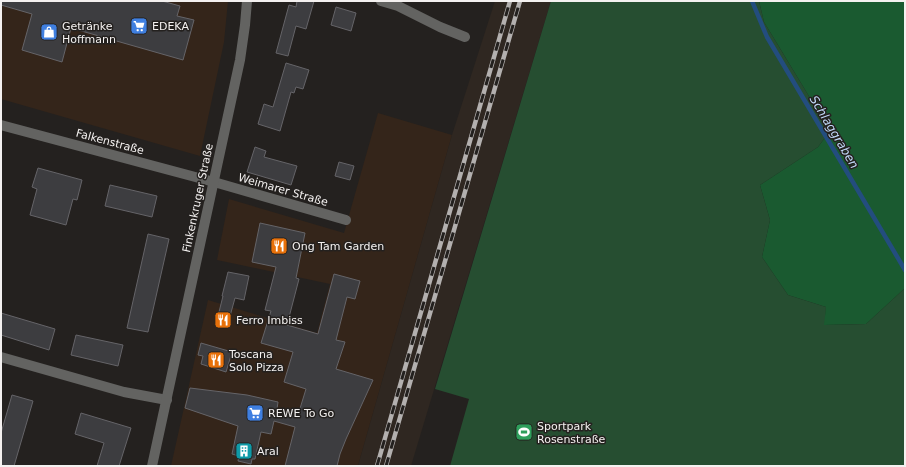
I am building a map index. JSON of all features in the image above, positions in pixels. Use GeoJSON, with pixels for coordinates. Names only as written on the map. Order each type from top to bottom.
{"type":"FeatureCollection","features":[{"type":"Feature","properties":{"kind":"street","name":"Finkenkruger Straße"},"geometry":{"type":"LineString","coordinates":[[152,466],[240,60],[247,1]]}},
{"type":"Feature","properties":{"kind":"street"},"geometry":{"type":"LineString","coordinates":[[381,1],[398,6],[440,27],[465,37]]}},
{"type":"Feature","properties":{"kind":"street","name":"Falkenstraße"},"geometry":{"type":"LineString","coordinates":[[1,125],[214,182]]}},
{"type":"Feature","properties":{"kind":"street","name":"Weimarer Straße"},"geometry":{"type":"LineString","coordinates":[[214,182],[346,220]]}},
{"type":"Feature","properties":{"kind":"street"},"geometry":{"type":"LineString","coordinates":[[1,357],[124,392],[167,400]]}},
{"type":"Feature","properties":{"kind":"shaded area"},"geometry":{"type":"Polygon","coordinates":[[[1,1],[228,1],[224,42],[200,156],[1,99],[1,1]]]}},
{"type":"Feature","properties":{"kind":"shaded area"},"geometry":{"type":"Polygon","coordinates":[[[495,1],[551,1],[411,466],[358,466],[452,135],[495,1]]]}},
{"type":"Feature","properties":{"kind":"shaded area"},"geometry":{"type":"Polygon","coordinates":[[[378,113],[452,135],[358,466],[171,466],[208,300],[317,333],[330,284],[217,260],[229,199],[344,233],[378,113]]]}},
{"type":"Feature","properties":{"kind":"green space"},"geometry":{"type":"Polygon","coordinates":[[[551,1],[759,1],[764,22],[830,131],[818,147],[760,185],[770,220],[762,257],[788,295],[826,307],[825,325],[866,324],[905,288],[905,466],[450,466],[469,399],[435,389],[551,1]]]}},
{"type":"Feature","properties":{"kind":"green space"},"geometry":{"type":"Polygon","coordinates":[[[759,1],[905,1],[905,288],[866,324],[824,325],[826,307],[788,295],[762,257],[770,220],[760,185],[818,147],[830,131],[764,22],[759,1]]]}},
{"type":"Feature","properties":{"kind":"building"},"geometry":{"type":"Polygon","coordinates":[[[1,1],[162,1],[180,6],[177,16],[194,20],[183,60],[71,28],[62,62],[22,50],[32,14],[1,5],[1,1]]]}},
{"type":"Feature","properties":{"kind":"building"},"geometry":{"type":"Polygon","coordinates":[[[297,1],[314,1],[306,29],[296,26],[288,56],[276,53],[289,5],[296,7],[297,1]]]}},
{"type":"Feature","properties":{"kind":"building"},"geometry":{"type":"Polygon","coordinates":[[[336,7],[356,13],[351,31],[331,25],[336,7]]]}},
{"type":"Feature","properties":{"kind":"building"},"geometry":{"type":"Polygon","coordinates":[[[286,63],[309,70],[303,89],[296,87],[294,93],[291,92],[280,131],[258,124],[264,104],[273,107],[286,63]]]}},
{"type":"Feature","properties":{"kind":"building"},"geometry":{"type":"Polygon","coordinates":[[[255,147],[266,151],[264,157],[297,166],[291,185],[247,172],[255,147]]]}},
{"type":"Feature","properties":{"kind":"building"},"geometry":{"type":"Polygon","coordinates":[[[339,162],[354,166],[350,180],[335,176],[339,162]]]}},
{"type":"Feature","properties":{"kind":"building"},"geometry":{"type":"Polygon","coordinates":[[[38,168],[82,180],[77,200],[73,199],[66,225],[30,215],[37,189],[32,187],[38,168]]]}},
{"type":"Feature","properties":{"kind":"building"},"geometry":{"type":"Polygon","coordinates":[[[110,185],[157,196],[152,217],[105,206],[110,185]]]}},
{"type":"Feature","properties":{"kind":"building"},"geometry":{"type":"Polygon","coordinates":[[[260,223],[305,233],[296,278],[299,279],[287,325],[318,334],[334,274],[360,281],[355,299],[347,297],[336,340],[345,342],[336,369],[373,380],[346,439],[337,466],[285,466],[295,427],[274,421],[271,434],[261,432],[255,459],[252,459],[251,464],[238,461],[239,456],[232,454],[238,426],[185,408],[190,388],[247,395],[278,402],[277,409],[298,415],[306,389],[284,382],[293,352],[261,343],[271,311],[265,310],[276,267],[252,262],[260,223]]]}},
{"type":"Feature","properties":{"kind":"building"},"geometry":{"type":"Polygon","coordinates":[[[148,234],[169,239],[148,332],[127,328],[148,234]]]}},
{"type":"Feature","properties":{"kind":"building"},"geometry":{"type":"Polygon","coordinates":[[[228,272],[249,276],[244,300],[235,298],[227,327],[216,324],[228,272]]]}},
{"type":"Feature","properties":{"kind":"building"},"geometry":{"type":"Polygon","coordinates":[[[1,313],[55,329],[49,350],[1,335],[1,313]]]}},
{"type":"Feature","properties":{"kind":"building"},"geometry":{"type":"Polygon","coordinates":[[[76,335],[123,345],[118,366],[71,355],[76,335]]]}},
{"type":"Feature","properties":{"kind":"building","name":"Toscana Solo Pizza"},"geometry":{"type":"Polygon","coordinates":[[[201,343],[232,352],[226,372],[201,364],[203,356],[198,355],[201,343]]]}},
{"type":"Feature","properties":{"kind":"building"},"geometry":{"type":"Polygon","coordinates":[[[12,395],[33,401],[14,466],[1,466],[1,433],[12,395]]]}},
{"type":"Feature","properties":{"kind":"building"},"geometry":{"type":"Polygon","coordinates":[[[81,413],[131,428],[119,466],[97,466],[104,443],[75,434],[81,413]]]}},
{"type":"Feature","properties":{"kind":"waterway","name":"Schlaggraben"},"geometry":{"type":"LineString","coordinates":[[752,1],[767,37],[905,270]]}},
{"type":"Feature","properties":{"kind":"railway"},"geometry":{"type":"LineString","coordinates":[[377,466],[510,1]]}},
{"type":"Feature","properties":{"kind":"railway"},"geometry":{"type":"LineString","coordinates":[[386,466],[520,1]]}},
{"type":"Feature","properties":{"kind":"place","name":"EDEKA"},"geometry":{"type":"Point","coordinates":[139,26]}},
{"type":"Feature","properties":{"kind":"place","name":"Getränke Hoffmann"},"geometry":{"type":"Point","coordinates":[49,32]}},
{"type":"Feature","properties":{"kind":"place","name":"Ong Tam Garden"},"geometry":{"type":"Point","coordinates":[279,246]}},
{"type":"Feature","properties":{"kind":"place","name":"Ferro Imbiss"},"geometry":{"type":"Point","coordinates":[223,320]}},
{"type":"Feature","properties":{"kind":"place","name":"Toscana Solo Pizza"},"geometry":{"type":"Point","coordinates":[216,360]}},
{"type":"Feature","properties":{"kind":"place","name":"REWE To Go"},"geometry":{"type":"Point","coordinates":[255,413]}},
{"type":"Feature","properties":{"kind":"place","name":"Sportpark Rosenstraße"},"geometry":{"type":"Point","coordinates":[524,432]}},
{"type":"Feature","properties":{"kind":"place","name":"Aral"},"geometry":{"type":"Point","coordinates":[244,451]}}]}
